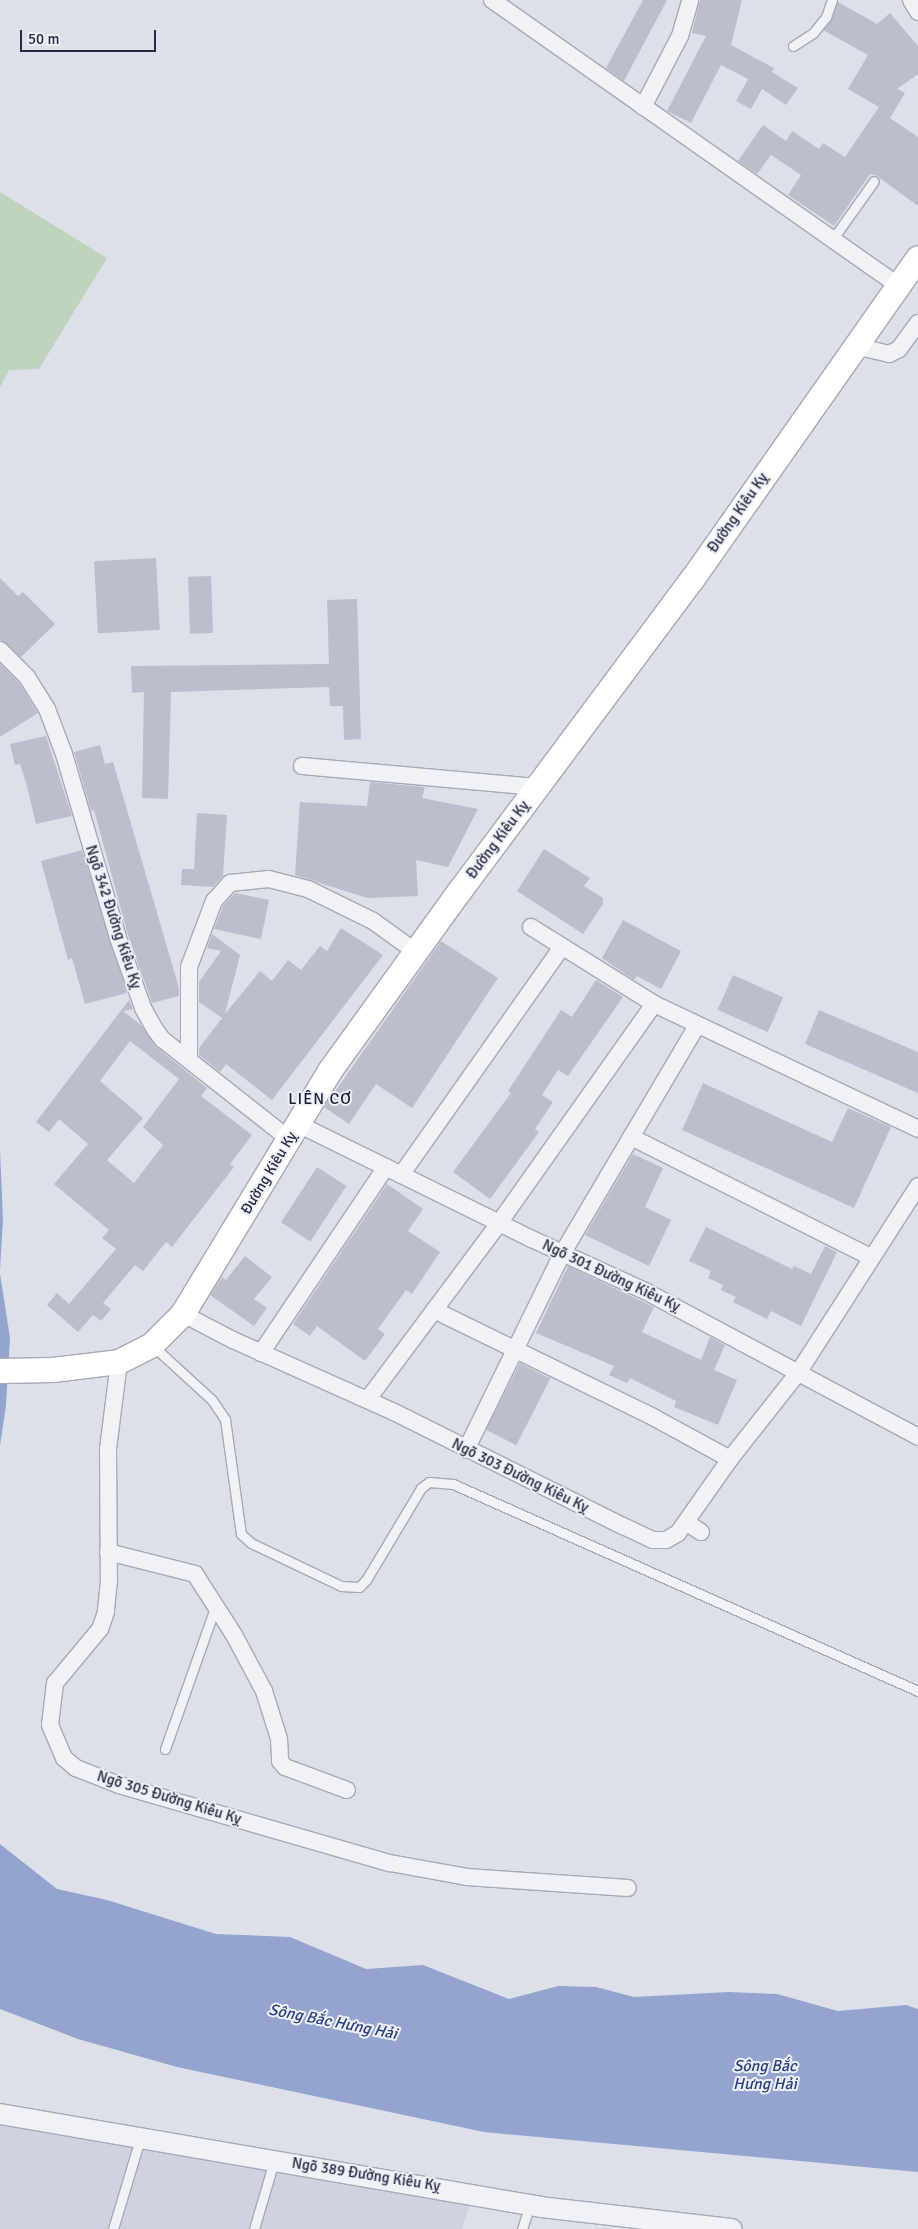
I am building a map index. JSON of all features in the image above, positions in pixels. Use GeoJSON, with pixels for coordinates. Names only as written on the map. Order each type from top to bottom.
{"type":"FeatureCollection","features":[{"type":"Feature","properties":{"kind":"main road","name":"Đường Kiêu Kỵ"},"geometry":{"type":"LineString","coordinates":[[0,1371],[54,1370],[119,1362],[152,1345],[183,1314],[330,1071],[537,787],[692,580],[897,285],[918,258]]}},
{"type":"Feature","properties":{"kind":"street"},"geometry":{"type":"LineString","coordinates":[[492,0],[897,285]]}},
{"type":"Feature","properties":{"kind":"street"},"geometry":{"type":"LineString","coordinates":[[643,107],[680,36],[690,0]]}},
{"type":"Feature","properties":{"kind":"street"},"geometry":{"type":"LineString","coordinates":[[911,0],[918,12]]}},
{"type":"Feature","properties":{"kind":"street"},"geometry":{"type":"LineString","coordinates":[[857,342],[868,350],[889,354],[899,349],[918,323]]}},
{"type":"Feature","properties":{"kind":"street","name":"Ngõ 342 Đường Kiêu Kỵ"},"geometry":{"type":"LineString","coordinates":[[0,650],[27,677],[47,709],[143,1008],[162,1039],[189,1060],[294,1131]]}},
{"type":"Feature","properties":{"kind":"street"},"geometry":{"type":"LineString","coordinates":[[302,766],[537,787]]}},
{"type":"Feature","properties":{"kind":"street"},"geometry":{"type":"LineString","coordinates":[[189,1060],[189,967],[214,901],[230,884],[270,879],[308,889],[372,921],[416,952]]}},
{"type":"Feature","properties":{"kind":"street"},"geometry":{"type":"LineString","coordinates":[[531,927],[654,1004],[918,1129]]}},
{"type":"Feature","properties":{"kind":"street"},"geometry":{"type":"LineString","coordinates":[[401,1174],[562,947]]}},
{"type":"Feature","properties":{"kind":"street"},"geometry":{"type":"LineString","coordinates":[[368,1399],[500,1223],[654,1004]]}},
{"type":"Feature","properties":{"kind":"street"},"geometry":{"type":"LineString","coordinates":[[466,1450],[562,1254],[697,1026]]}},
{"type":"Feature","properties":{"kind":"street","name":"Ngõ 301 Đường Kiêu Kỵ"},"geometry":{"type":"LineString","coordinates":[[294,1131],[386,1167],[562,1254],[645,1290],[918,1437]]}},
{"type":"Feature","properties":{"kind":"street"},"geometry":{"type":"LineString","coordinates":[[631,1137],[871,1257]]}},
{"type":"Feature","properties":{"kind":"street"},"geometry":{"type":"LineString","coordinates":[[261,1353],[386,1167]]}},
{"type":"Feature","properties":{"kind":"street","name":"Ngõ 303 Đường Kiêu Kỵ"},"geometry":{"type":"LineString","coordinates":[[183,1314],[261,1353],[368,1399],[466,1450],[653,1540],[673,1537],[686,1522],[730,1459],[798,1373],[918,1186]]}},
{"type":"Feature","properties":{"kind":"street"},"geometry":{"type":"LineString","coordinates":[[434,1310],[653,1417],[730,1459]]}},
{"type":"Feature","properties":{"kind":"street","name":"Ngõ 305 Đường Kiêu Kỵ"},"geometry":{"type":"LineString","coordinates":[[119,1362],[108,1449],[109,1581],[103,1621],[100,1629],[55,1683],[50,1710],[54,1740],[64,1758],[76,1768],[119,1785],[390,1863],[466,1877],[628,1888]]}},
{"type":"Feature","properties":{"kind":"street"},"geometry":{"type":"LineString","coordinates":[[686,1522],[700,1532]]}},
{"type":"Feature","properties":{"kind":"street"},"geometry":{"type":"LineString","coordinates":[[108,1552],[196,1574],[216,1605],[264,1691],[279,1739],[280,1761],[284,1767],[347,1790]]}},
{"type":"Feature","properties":{"kind":"street","name":"Ngõ 389 Đường Kiêu Kỵ"},"geometry":{"type":"LineString","coordinates":[[0,2114],[651,2225],[732,2229]]}},
{"type":"Feature","properties":{"kind":"lane"},"geometry":{"type":"LineString","coordinates":[[793,46],[813,33],[826,17],[832,0]]}},
{"type":"Feature","properties":{"kind":"lane"},"geometry":{"type":"LineString","coordinates":[[832,240],[874,181]]}},
{"type":"Feature","properties":{"kind":"lane"},"geometry":{"type":"LineString","coordinates":[[152,1345],[212,1400],[225,1419],[241,1534],[251,1543],[341,1586],[359,1587],[366,1580],[421,1488],[429,1482],[446,1483],[918,1691]]}},
{"type":"Feature","properties":{"kind":"lane"},"geometry":{"type":"LineString","coordinates":[[165,1748],[216,1605]]}},
{"type":"Feature","properties":{"kind":"lane"},"geometry":{"type":"LineString","coordinates":[[113,2229],[140,2139]]}},
{"type":"Feature","properties":{"kind":"lane"},"geometry":{"type":"LineString","coordinates":[[254,2229],[274,2160]]}},
{"type":"Feature","properties":{"kind":"lane"},"geometry":{"type":"LineString","coordinates":[[522,2229],[530,2205]]}},
{"type":"Feature","properties":{"kind":"shaded area"},"geometry":{"type":"Polygon","coordinates":[[[0,2120],[471,2201],[462,2229],[0,2229],[0,2120]]]}},
{"type":"Feature","properties":{"kind":"green space"},"geometry":{"type":"Polygon","coordinates":[[[0,192],[107,258],[39,369],[9,370],[0,387],[0,192]]]}},
{"type":"Feature","properties":{"kind":"water"},"geometry":{"type":"Polygon","coordinates":[[[0,1149],[3,1220],[0,1270],[0,1149]]]}},
{"type":"Feature","properties":{"kind":"water"},"geometry":{"type":"Polygon","coordinates":[[[0,1274],[10,1338],[6,1405],[0,1446],[0,1274]]]}},
{"type":"Feature","properties":{"kind":"water","name":"Sông Bắc Hưng Hải"},"geometry":{"type":"Polygon","coordinates":[[[0,1844],[57,1889],[107,1900],[216,1934],[290,1937],[366,1969],[423,1965],[509,1999],[558,1986],[596,1987],[634,1997],[729,1992],[777,1994],[838,2011],[906,2005],[918,2009],[918,2172],[484,2132],[177,2067],[78,2039],[0,2009],[0,1844]]]}},
{"type":"Feature","properties":{"kind":"building"},"geometry":{"type":"Polygon","coordinates":[[[643,0],[667,0],[624,81],[606,68],[643,0]]]}},
{"type":"Feature","properties":{"kind":"building"},"geometry":{"type":"Polygon","coordinates":[[[700,0],[742,0],[731,45],[774,68],[772,72],[798,88],[786,105],[762,89],[751,109],[736,101],[748,79],[721,65],[691,123],[667,111],[706,36],[692,33],[700,0]]]}},
{"type":"Feature","properties":{"kind":"building"},"geometry":{"type":"Polygon","coordinates":[[[838,2],[877,24],[890,13],[918,46],[918,74],[897,89],[905,93],[890,118],[918,137],[918,206],[877,176],[870,174],[834,226],[788,195],[801,175],[771,155],[757,174],[738,161],[763,125],[786,141],[792,131],[819,149],[823,143],[845,157],[879,107],[848,89],[868,55],[823,30],[838,2]]]}},
{"type":"Feature","properties":{"kind":"building"},"geometry":{"type":"Polygon","coordinates":[[[156,558],[160,630],[98,633],[94,561],[156,558]]]}},
{"type":"Feature","properties":{"kind":"building"},"geometry":{"type":"Polygon","coordinates":[[[211,576],[213,633],[190,634],[188,577],[211,576]]]}},
{"type":"Feature","properties":{"kind":"building"},"geometry":{"type":"Polygon","coordinates":[[[0,578],[18,596],[23,592],[55,624],[21,657],[0,640],[0,578]]]}},
{"type":"Feature","properties":{"kind":"building"},"geometry":{"type":"Polygon","coordinates":[[[357,599],[361,739],[344,740],[343,706],[330,706],[329,687],[171,692],[168,799],[142,798],[144,692],[132,693],[131,666],[329,664],[327,600],[357,599]]]}},
{"type":"Feature","properties":{"kind":"building"},"geometry":{"type":"Polygon","coordinates":[[[0,664],[19,683],[38,713],[0,737],[0,664]]]}},
{"type":"Feature","properties":{"kind":"building"},"geometry":{"type":"Polygon","coordinates":[[[46,736],[72,816],[36,824],[20,764],[15,765],[10,744],[46,736]]]}},
{"type":"Feature","properties":{"kind":"building"},"geometry":{"type":"Polygon","coordinates":[[[100,745],[105,764],[113,762],[179,988],[179,996],[152,1003],[128,935],[94,810],[91,811],[74,752],[100,745]]]}},
{"type":"Feature","properties":{"kind":"building"},"geometry":{"type":"Polygon","coordinates":[[[370,782],[425,787],[422,798],[478,809],[448,867],[416,860],[418,896],[367,898],[295,875],[300,802],[367,806],[370,782]]]}},
{"type":"Feature","properties":{"kind":"building"},"geometry":{"type":"Polygon","coordinates":[[[197,813],[227,815],[223,876],[213,887],[181,885],[182,869],[194,869],[197,813]]]}},
{"type":"Feature","properties":{"kind":"building"},"geometry":{"type":"Polygon","coordinates":[[[544,849],[590,878],[584,886],[603,898],[603,904],[583,934],[517,891],[544,849]]]}},
{"type":"Feature","properties":{"kind":"building"},"geometry":{"type":"Polygon","coordinates":[[[82,850],[127,993],[85,1004],[72,958],[68,960],[41,861],[82,850]]]}},
{"type":"Feature","properties":{"kind":"building"},"geometry":{"type":"Polygon","coordinates":[[[235,893],[269,900],[261,939],[214,929],[223,906],[235,893]]]}},
{"type":"Feature","properties":{"kind":"building"},"geometry":{"type":"Polygon","coordinates":[[[623,920],[681,951],[661,989],[637,976],[634,980],[602,958],[623,920]]]}},
{"type":"Feature","properties":{"kind":"building"},"geometry":{"type":"Polygon","coordinates":[[[341,928],[383,955],[272,1100],[226,1064],[220,1072],[199,1055],[199,1048],[222,1018],[199,1002],[199,982],[221,951],[207,948],[212,934],[240,955],[225,1014],[260,971],[272,981],[288,960],[301,970],[320,946],[327,951],[341,928]]]}},
{"type":"Feature","properties":{"kind":"building"},"geometry":{"type":"Polygon","coordinates":[[[441,941],[498,978],[412,1108],[376,1084],[349,1124],[324,1107],[441,941]]]}},
{"type":"Feature","properties":{"kind":"building"},"geometry":{"type":"Polygon","coordinates":[[[733,975],[783,997],[768,1032],[718,1010],[733,975]]]}},
{"type":"Feature","properties":{"kind":"building"},"geometry":{"type":"Polygon","coordinates":[[[596,980],[623,997],[568,1076],[558,1070],[542,1095],[553,1102],[535,1129],[539,1132],[490,1199],[453,1172],[511,1093],[508,1091],[561,1010],[572,1017],[596,980]]]}},
{"type":"Feature","properties":{"kind":"building"},"geometry":{"type":"Polygon","coordinates":[[[129,1000],[133,1009],[123,1011],[141,1025],[156,1047],[207,1088],[201,1096],[252,1135],[230,1164],[234,1167],[172,1247],[166,1242],[143,1271],[135,1265],[103,1303],[111,1309],[101,1321],[93,1315],[78,1332],[47,1305],[57,1293],[69,1304],[116,1249],[102,1238],[109,1230],[54,1184],[88,1144],[59,1119],[49,1132],[36,1122],[129,1000]],[[130,1041],[100,1081],[143,1118],[107,1160],[134,1183],[163,1145],[143,1127],[179,1079],[130,1041]]]}},
{"type":"Feature","properties":{"kind":"building"},"geometry":{"type":"Polygon","coordinates":[[[819,1010],[918,1052],[918,1093],[805,1044],[819,1010]]]}},
{"type":"Feature","properties":{"kind":"building"},"geometry":{"type":"Polygon","coordinates":[[[703,1083],[832,1142],[848,1108],[891,1127],[854,1208],[682,1130],[703,1083]]]}},
{"type":"Feature","properties":{"kind":"building"},"geometry":{"type":"Polygon","coordinates":[[[633,1154],[663,1168],[645,1207],[671,1220],[649,1266],[585,1235],[633,1154]]]}},
{"type":"Feature","properties":{"kind":"building"},"geometry":{"type":"Polygon","coordinates":[[[317,1167],[346,1186],[310,1241],[281,1222],[317,1167]]]}},
{"type":"Feature","properties":{"kind":"building"},"geometry":{"type":"Polygon","coordinates":[[[387,1184],[423,1209],[408,1231],[440,1252],[412,1294],[406,1290],[378,1329],[385,1334],[365,1361],[317,1326],[310,1336],[293,1324],[387,1184]]]}},
{"type":"Feature","properties":{"kind":"building"},"geometry":{"type":"Polygon","coordinates":[[[706,1227],[792,1269],[794,1266],[811,1274],[825,1246],[837,1252],[801,1326],[771,1311],[767,1319],[733,1302],[736,1297],[721,1290],[723,1285],[708,1278],[711,1271],[689,1261],[706,1227]]]}},
{"type":"Feature","properties":{"kind":"building"},"geometry":{"type":"Polygon","coordinates":[[[245,1256],[272,1277],[254,1299],[267,1308],[254,1326],[210,1295],[222,1277],[226,1280],[245,1256]]]}},
{"type":"Feature","properties":{"kind":"building"},"geometry":{"type":"Polygon","coordinates":[[[568,1266],[654,1307],[642,1332],[701,1360],[710,1337],[725,1345],[714,1370],[737,1380],[718,1425],[674,1407],[676,1401],[630,1378],[627,1383],[609,1375],[614,1366],[536,1333],[568,1266]]]}},
{"type":"Feature","properties":{"kind":"building"},"geometry":{"type":"Polygon","coordinates":[[[520,1363],[550,1378],[516,1445],[486,1430],[520,1363]]]}},
{"type":"Feature","properties":{"kind":"district","name":"LIÊN CƠ"},"geometry":{"type":"Point","coordinates":[320,1099]}}]}
